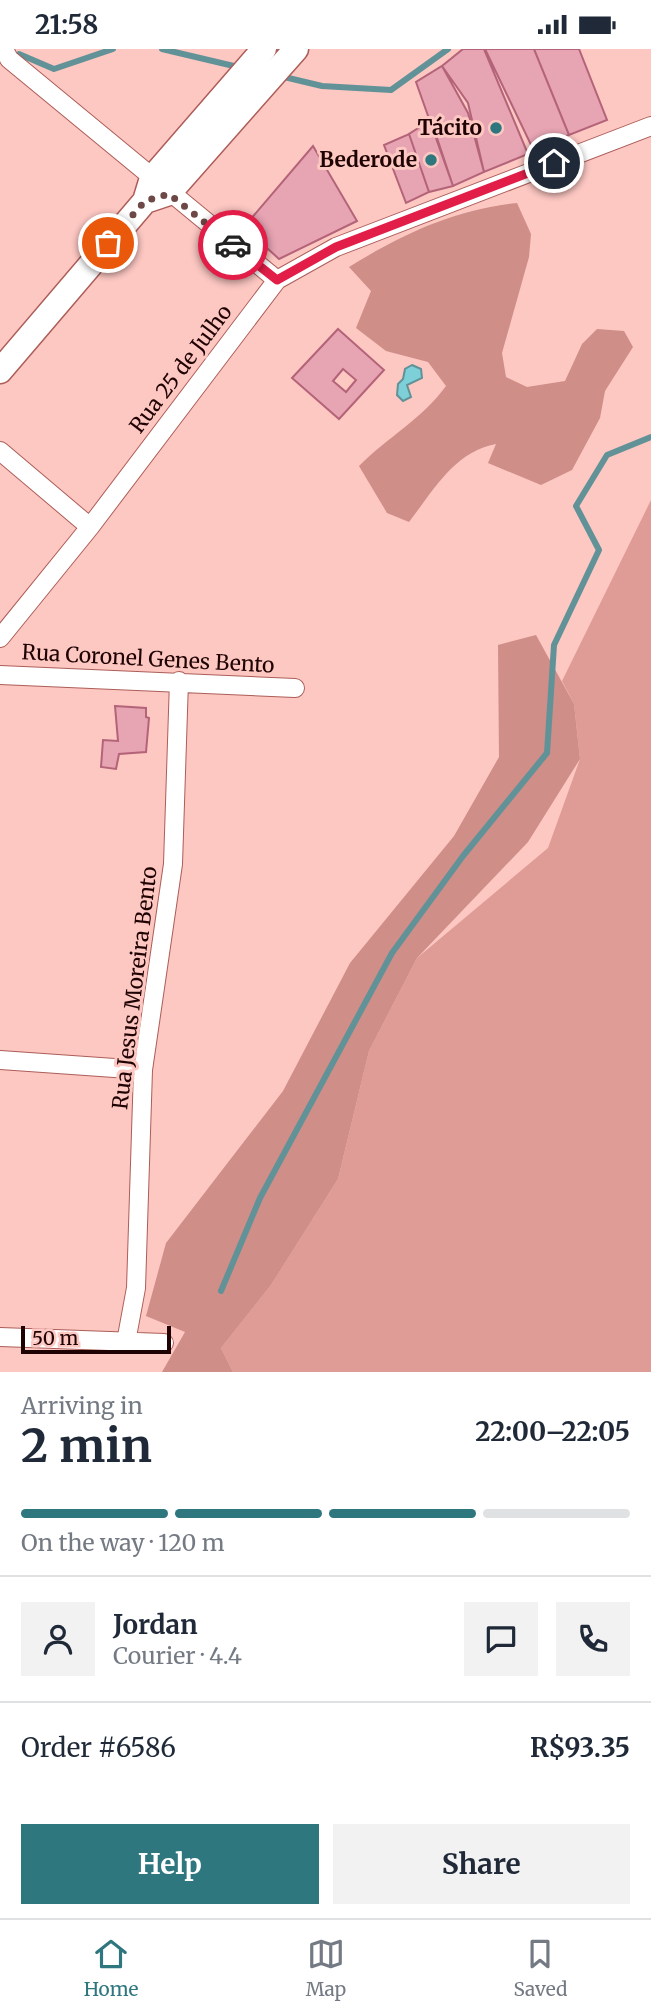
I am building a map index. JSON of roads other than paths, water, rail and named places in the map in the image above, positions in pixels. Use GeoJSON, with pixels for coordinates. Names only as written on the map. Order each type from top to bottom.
{"type":"FeatureCollection","features":[{"type":"Feature","properties":{"kind":"street"},"geometry":{"type":"LineString","coordinates":[[242,92],[264,49]]}},
{"type":"Feature","properties":{"kind":"street"},"geometry":{"type":"LineString","coordinates":[[0,371],[242,92],[296,49]]}},
{"type":"Feature","properties":{"kind":"street"},"geometry":{"type":"LineString","coordinates":[[4,55],[155,191],[277,280]]}},
{"type":"Feature","properties":{"kind":"street","name":"Rua 25 de Julho"},"geometry":{"type":"LineString","coordinates":[[0,638],[90,527],[277,280],[336,247],[651,126]]}},
{"type":"Feature","properties":{"kind":"street"},"geometry":{"type":"LineString","coordinates":[[0,451],[90,527]]}},
{"type":"Feature","properties":{"kind":"street","name":"Rua Coronel Genes Bento"},"geometry":{"type":"LineString","coordinates":[[0,675],[295,688]]}},
{"type":"Feature","properties":{"kind":"street","name":"Rua Jesus Moreira Bento"},"geometry":{"type":"LineString","coordinates":[[126,1342],[136,1288],[143,1070],[173,864],[179,681]]}},
{"type":"Feature","properties":{"kind":"street"},"geometry":{"type":"LineString","coordinates":[[0,1061],[143,1070]]}},
{"type":"Feature","properties":{"kind":"street"},"geometry":{"type":"LineString","coordinates":[[0,1337],[164,1343]]}},
{"type":"Feature","properties":{"kind":"water"},"geometry":{"type":"Polygon","coordinates":[[[412,365],[421,369],[422,378],[407,385],[411,397],[403,401],[397,395],[398,384],[403,379],[405,369],[412,365]]]}},
{"type":"Feature","properties":{"kind":"waterway"},"geometry":{"type":"LineString","coordinates":[[19,54],[54,69],[113,49]]}},
{"type":"Feature","properties":{"kind":"waterway"},"geometry":{"type":"LineString","coordinates":[[162,49],[238,67]]}},
{"type":"Feature","properties":{"kind":"waterway"},"geometry":{"type":"LineString","coordinates":[[280,76],[322,86],[391,90],[448,49]]}},
{"type":"Feature","properties":{"kind":"waterway"},"geometry":{"type":"LineString","coordinates":[[221,1291],[260,1198],[392,953],[463,856],[547,753],[554,645],[599,550],[576,506],[607,455],[651,437]]}},
{"type":"Feature","properties":{"kind":"place","name":"Tácito"},"geometry":{"type":"Point","coordinates":[496,128]}},
{"type":"Feature","properties":{"kind":"place","name":"Bederode"},"geometry":{"type":"Point","coordinates":[431,160]}}]}
